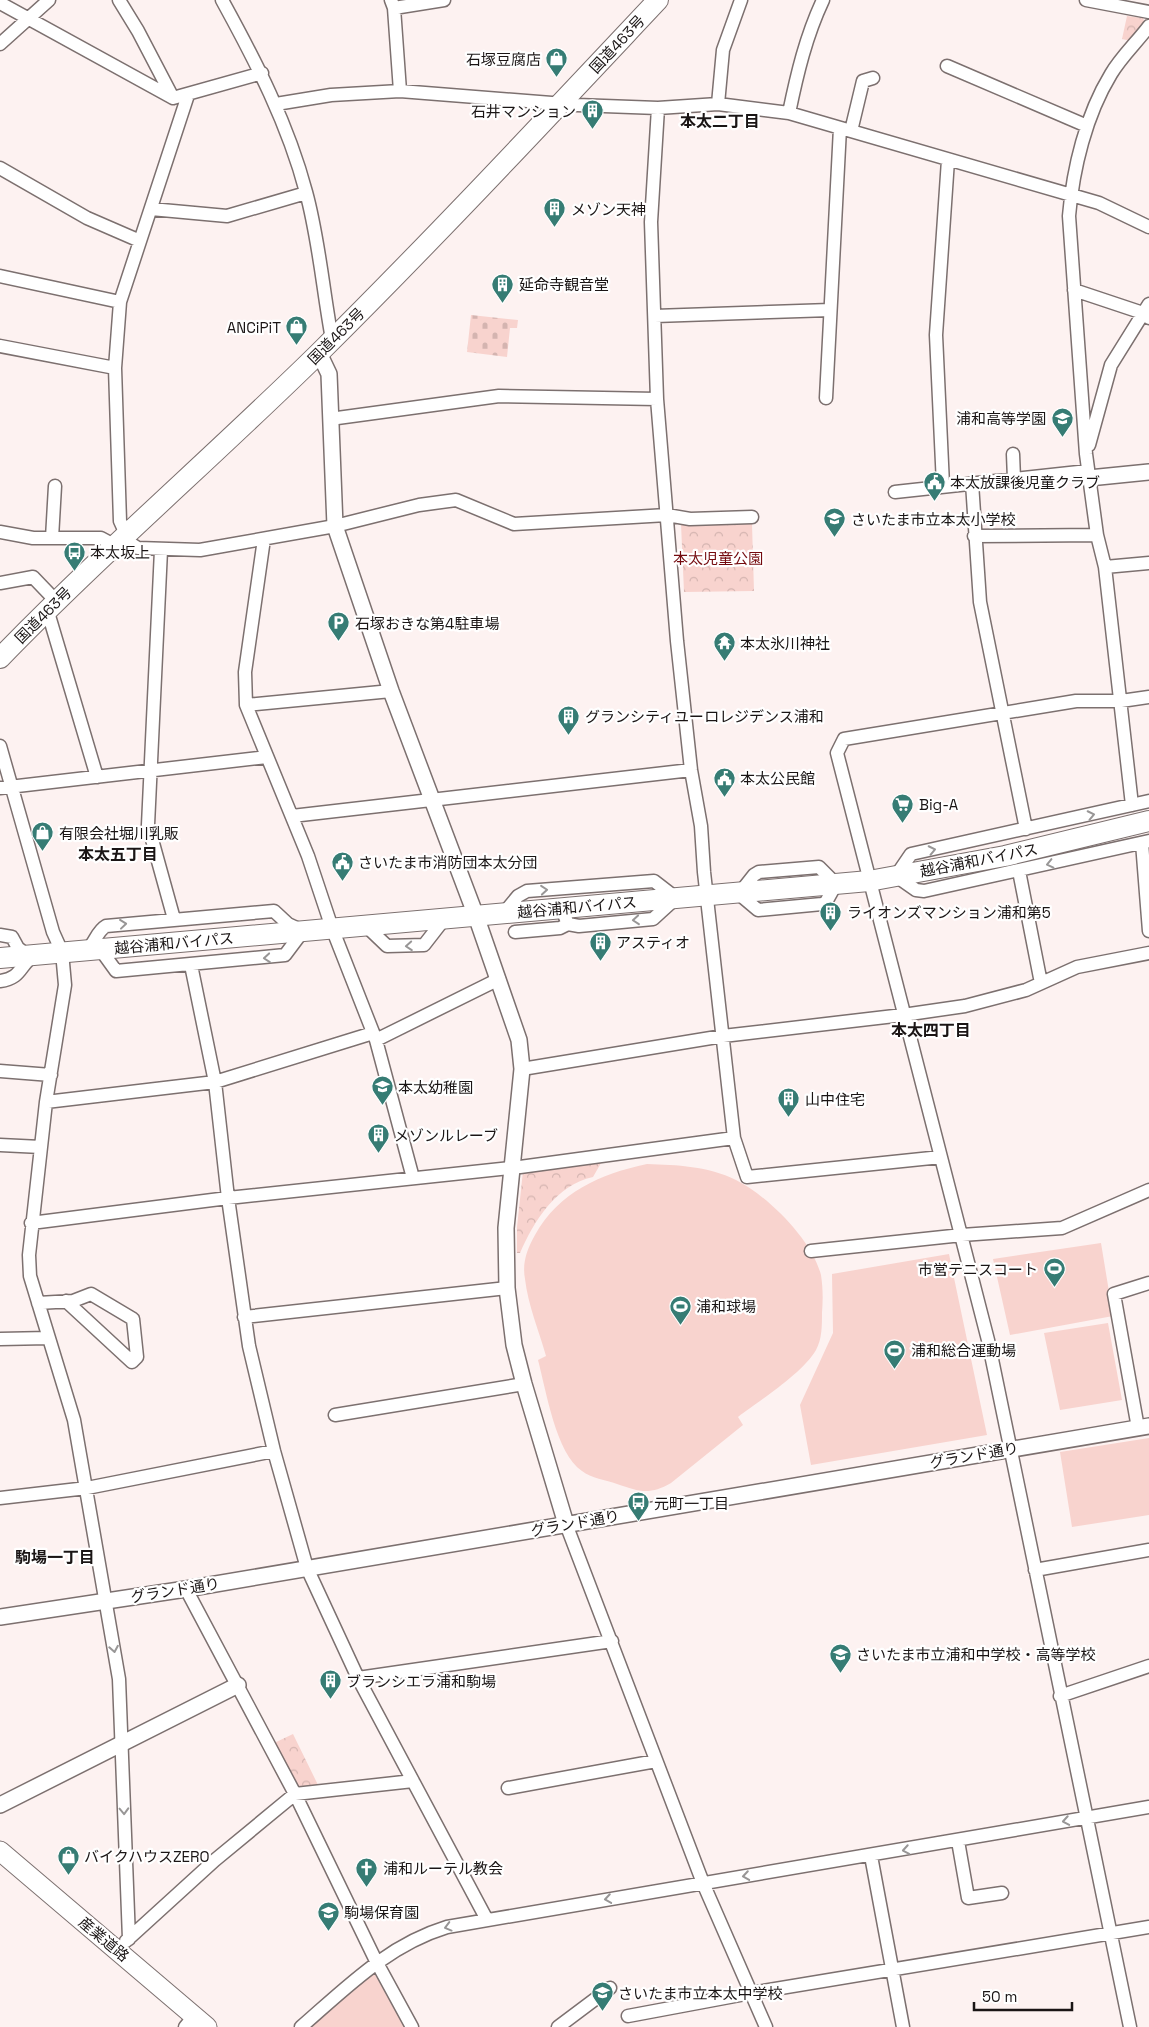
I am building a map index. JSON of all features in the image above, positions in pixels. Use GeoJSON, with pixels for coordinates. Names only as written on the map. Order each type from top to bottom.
{"type":"FeatureCollection","features":[{"type":"Feature","properties":{"kind":"highway","name":"国道463号"},"geometry":{"type":"LineString","coordinates":[[0,658],[52,605],[326,346],[382,290],[658,0]]}},
{"type":"Feature","properties":{"kind":"highway","name":"越谷浦和バイパス"},"geometry":{"type":"LineString","coordinates":[[0,958],[504,913],[564,916],[676,898],[739,894],[869,881],[1005,856],[1149,821]]}},
{"type":"Feature","properties":{"kind":"main road","name":"産業道路"},"geometry":{"type":"LineString","coordinates":[[0,1851],[123,1944],[196,2023]]}},
{"type":"Feature","properties":{"kind":"street"},"geometry":{"type":"LineString","coordinates":[[0,44],[49,0]]}},
{"type":"Feature","properties":{"kind":"street"},"geometry":{"type":"LineString","coordinates":[[119,0],[138,30],[173,98]]}},
{"type":"Feature","properties":{"kind":"street"},"geometry":{"type":"LineString","coordinates":[[222,0],[262,73],[276,104],[306,193],[329,374],[334,526],[391,691],[476,916],[519,1040],[522,1069],[506,1228],[506,1288],[514,1345],[524,1384],[566,1524],[703,1882],[766,2027]]}},
{"type":"Feature","properties":{"kind":"street"},"geometry":{"type":"LineString","coordinates":[[400,91],[393,4],[444,0]]}},
{"type":"Feature","properties":{"kind":"street"},"geometry":{"type":"LineString","coordinates":[[718,104],[723,50],[741,0]]}},
{"type":"Feature","properties":{"kind":"street"},"geometry":{"type":"LineString","coordinates":[[789,113],[807,40],[824,0]]}},
{"type":"Feature","properties":{"kind":"street"},"geometry":{"type":"LineString","coordinates":[[1086,0],[1149,12]]}},
{"type":"Feature","properties":{"kind":"street"},"geometry":{"type":"LineString","coordinates":[[0,3],[173,98],[262,73]]}},
{"type":"Feature","properties":{"kind":"street"},"geometry":{"type":"LineString","coordinates":[[1132,805],[1105,567],[1097,535],[1086,454],[1068,216],[1070,195],[1087,126],[1111,74],[1149,26]]}},
{"type":"Feature","properties":{"kind":"street"},"geometry":{"type":"LineString","coordinates":[[947,66],[1087,126]]}},
{"type":"Feature","properties":{"kind":"street"},"geometry":{"type":"LineString","coordinates":[[826,398],[830,310],[845,130],[863,81],[873,78]]}},
{"type":"Feature","properties":{"kind":"street"},"geometry":{"type":"LineString","coordinates":[[276,104],[331,95],[400,91],[560,104],[658,108],[718,104],[789,113],[1100,203],[1149,226]]}},
{"type":"Feature","properties":{"kind":"street"},"geometry":{"type":"LineString","coordinates":[[120,540],[115,368],[120,302],[188,95]]}},
{"type":"Feature","properties":{"kind":"street"},"geometry":{"type":"LineString","coordinates":[[658,108],[651,222],[657,399],[677,642],[691,770],[701,826],[734,1138],[747,1177],[941,1157]]}},
{"type":"Feature","properties":{"kind":"street"},"geometry":{"type":"LineString","coordinates":[[943,485],[936,335],[948,160]]}},
{"type":"Feature","properties":{"kind":"street"},"geometry":{"type":"LineString","coordinates":[[0,168],[87,218],[140,241]]}},
{"type":"Feature","properties":{"kind":"street"},"geometry":{"type":"LineString","coordinates":[[151,209],[226,216],[306,193]]}},
{"type":"Feature","properties":{"kind":"street"},"geometry":{"type":"LineString","coordinates":[[0,276],[120,302]]}},
{"type":"Feature","properties":{"kind":"street"},"geometry":{"type":"LineString","coordinates":[[1074,290],[1147,311],[1112,365],[1086,454]]}},
{"type":"Feature","properties":{"kind":"street"},"geometry":{"type":"LineString","coordinates":[[654,316],[830,310]]}},
{"type":"Feature","properties":{"kind":"street"},"geometry":{"type":"LineString","coordinates":[[0,346],[115,368]]}},
{"type":"Feature","properties":{"kind":"street"},"geometry":{"type":"LineString","coordinates":[[330,420],[499,396],[657,399]]}},
{"type":"Feature","properties":{"kind":"street"},"geometry":{"type":"LineString","coordinates":[[1013,454],[1014,478]]}},
{"type":"Feature","properties":{"kind":"street"},"geometry":{"type":"LineString","coordinates":[[895,492],[1014,478],[1149,472]]}},
{"type":"Feature","properties":{"kind":"street"},"geometry":{"type":"LineString","coordinates":[[972,483],[974,536],[980,602],[1026,829]]}},
{"type":"Feature","properties":{"kind":"street"},"geometry":{"type":"LineString","coordinates":[[52,538],[55,486]]}},
{"type":"Feature","properties":{"kind":"street"},"geometry":{"type":"LineString","coordinates":[[0,532],[33,538],[101,538],[120,540],[138,548],[200,550],[334,526],[419,505],[456,500],[514,524],[667,515],[690,519],[752,517]]}},
{"type":"Feature","properties":{"kind":"street"},"geometry":{"type":"LineString","coordinates":[[974,536],[1097,535]]}},
{"type":"Feature","properties":{"kind":"street"},"geometry":{"type":"LineString","coordinates":[[264,539],[245,672],[246,705],[308,856],[332,928],[375,1036],[414,1178]]}},
{"type":"Feature","properties":{"kind":"street"},"geometry":{"type":"LineString","coordinates":[[161,550],[148,825],[174,919]]}},
{"type":"Feature","properties":{"kind":"street"},"geometry":{"type":"LineString","coordinates":[[1105,567],[1149,563]]}},
{"type":"Feature","properties":{"kind":"street"},"geometry":{"type":"LineString","coordinates":[[0,583],[33,577],[52,605],[97,777]]}},
{"type":"Feature","properties":{"kind":"street"},"geometry":{"type":"LineString","coordinates":[[246,705],[391,691]]}},
{"type":"Feature","properties":{"kind":"street"},"geometry":{"type":"LineString","coordinates":[[1130,2027],[1060,1696],[988,1340],[837,753],[844,740],[1076,701],[1120,701],[1149,697]]}},
{"type":"Feature","properties":{"kind":"street"},"geometry":{"type":"LineString","coordinates":[[0,746],[6,787],[53,932],[62,952],[64,985],[46,1102],[28,1255],[30,1276],[74,1420],[119,1679],[122,1744],[123,1944]]}},
{"type":"Feature","properties":{"kind":"street"},"geometry":{"type":"LineString","coordinates":[[6,787],[267,757]]}},
{"type":"Feature","properties":{"kind":"street"},"geometry":{"type":"LineString","coordinates":[[292,816],[691,770]]}},
{"type":"Feature","properties":{"kind":"street"},"geometry":{"type":"LineString","coordinates":[[1149,801],[912,854],[896,876],[916,890],[924,891],[1145,842],[1149,931]]}},
{"type":"Feature","properties":{"kind":"street"},"geometry":{"type":"LineString","coordinates":[[1019,871],[1041,983]]}},
{"type":"Feature","properties":{"kind":"street"},"geometry":{"type":"LineString","coordinates":[[504,913],[518,896],[527,891],[654,881],[676,898]]}},
{"type":"Feature","properties":{"kind":"street"},"geometry":{"type":"LineString","coordinates":[[274,911],[288,924],[303,931],[284,955],[191,965],[116,970],[103,953],[92,950],[93,944],[102,928],[106,926],[174,919],[274,911]]}},
{"type":"Feature","properties":{"kind":"street"},"geometry":{"type":"LineString","coordinates":[[516,932],[560,928],[564,916]]}},
{"type":"Feature","properties":{"kind":"street"},"geometry":{"type":"LineString","coordinates":[[0,935],[12,937],[18,948],[32,954],[17,976],[0,981]]}},
{"type":"Feature","properties":{"kind":"street"},"geometry":{"type":"LineString","coordinates":[[522,1069],[723,1036],[964,1006],[1026,990],[1077,967],[1149,953]]}},
{"type":"Feature","properties":{"kind":"street"},"geometry":{"type":"LineString","coordinates":[[191,965],[215,1082],[248,1346],[306,1568],[358,1678],[486,1918]]}},
{"type":"Feature","properties":{"kind":"street"},"geometry":{"type":"LineString","coordinates":[[46,1102],[215,1082],[375,1036],[499,980]]}},
{"type":"Feature","properties":{"kind":"street"},"geometry":{"type":"LineString","coordinates":[[0,1072],[51,1074]]}},
{"type":"Feature","properties":{"kind":"street"},"geometry":{"type":"LineString","coordinates":[[31,1223],[228,1198],[512,1168],[734,1138]]}},
{"type":"Feature","properties":{"kind":"street"},"geometry":{"type":"LineString","coordinates":[[0,1145],[41,1147]]}},
{"type":"Feature","properties":{"kind":"street"},"geometry":{"type":"LineString","coordinates":[[811,1251],[962,1235],[1062,1228],[1149,1190]]}},
{"type":"Feature","properties":{"kind":"street"},"geometry":{"type":"LineString","coordinates":[[1144,1427],[1114,1294],[1149,1283]]}},
{"type":"Feature","properties":{"kind":"street"},"geometry":{"type":"LineString","coordinates":[[244,1317],[506,1288]]}},
{"type":"Feature","properties":{"kind":"street"},"geometry":{"type":"LineString","coordinates":[[38,1303],[66,1302],[91,1294],[133,1319],[137,1357],[132,1362],[66,1302]]}},
{"type":"Feature","properties":{"kind":"street"},"geometry":{"type":"LineString","coordinates":[[0,1339],[48,1338]]}},
{"type":"Feature","properties":{"kind":"street"},"geometry":{"type":"LineString","coordinates":[[335,1415],[524,1384]]}},
{"type":"Feature","properties":{"kind":"street","name":"グランド通り"},"geometry":{"type":"LineString","coordinates":[[0,1617],[186,1589],[1144,1427]]}},
{"type":"Feature","properties":{"kind":"street"},"geometry":{"type":"LineString","coordinates":[[0,1498],[86,1488],[274,1451]]}},
{"type":"Feature","properties":{"kind":"street"},"geometry":{"type":"LineString","coordinates":[[1034,1570],[1149,1550]]}},
{"type":"Feature","properties":{"kind":"street"},"geometry":{"type":"LineString","coordinates":[[186,1589],[295,1794],[376,1962],[412,2027]]}},
{"type":"Feature","properties":{"kind":"street"},"geometry":{"type":"LineString","coordinates":[[358,1678],[612,1641]]}},
{"type":"Feature","properties":{"kind":"street"},"geometry":{"type":"LineString","coordinates":[[1060,1696],[1149,1666]]}},
{"type":"Feature","properties":{"kind":"street"},"geometry":{"type":"LineString","coordinates":[[0,1805],[238,1685]]}},
{"type":"Feature","properties":{"kind":"street"},"geometry":{"type":"LineString","coordinates":[[508,1788],[656,1760]]}},
{"type":"Feature","properties":{"kind":"street"},"geometry":{"type":"LineString","coordinates":[[123,1944],[215,1860],[295,1794],[413,1781]]}},
{"type":"Feature","properties":{"kind":"street"},"geometry":{"type":"LineString","coordinates":[[301,2027],[376,1962],[404,1944],[434,1931],[486,1918],[871,1856],[1149,1807]]}},
{"type":"Feature","properties":{"kind":"street"},"geometry":{"type":"LineString","coordinates":[[958,1841],[968,1898],[1002,1893]]}},
{"type":"Feature","properties":{"kind":"street"},"geometry":{"type":"LineString","coordinates":[[871,1856],[903,2027]]}},
{"type":"Feature","properties":{"kind":"street"},"geometry":{"type":"LineString","coordinates":[[628,2016],[751,1993],[1149,1927]]}},
{"type":"Feature","properties":{"kind":"street"},"geometry":{"type":"LineString","coordinates":[[558,2027],[610,1988]]}},
{"type":"Feature","properties":{"kind":"green space"},"geometry":{"type":"Polygon","coordinates":[[[1127,16],[1143,18],[1145,23],[1131,41],[1122,39],[1127,16]]]}},
{"type":"Feature","properties":{"kind":"green space"},"geometry":{"type":"Polygon","coordinates":[[[471,315],[518,320],[517,328],[510,328],[507,357],[467,352],[471,315]]]}},
{"type":"Feature","properties":{"kind":"green space","name":"本太児童公園"},"geometry":{"type":"Polygon","coordinates":[[[681,524],[752,524],[754,591],[684,592],[681,524]]]}},
{"type":"Feature","properties":{"kind":"green space"},"geometry":{"type":"Polygon","coordinates":[[[601,1163],[593,1177],[580,1181],[557,1196],[539,1217],[520,1253],[517,1253],[517,1227],[523,1171],[601,1163]]]}},
{"type":"Feature","properties":{"kind":"green space","name":"浦和球場"},"geometry":{"type":"Polygon","coordinates":[[[647,1164],[703,1169],[725,1175],[762,1197],[787,1220],[808,1248],[821,1275],[823,1299],[821,1337],[810,1359],[780,1386],[738,1417],[743,1425],[671,1483],[651,1491],[632,1489],[594,1477],[582,1471],[573,1463],[565,1451],[553,1420],[538,1360],[546,1356],[529,1298],[524,1267],[535,1235],[556,1207],[569,1196],[582,1187],[613,1173],[647,1164]]]}},
{"type":"Feature","properties":{"kind":"green space","name":"市営テニスコート"},"geometry":{"type":"Polygon","coordinates":[[[1101,1243],[1113,1316],[1010,1335],[993,1259],[1101,1243]]]}},
{"type":"Feature","properties":{"kind":"green space","name":"浦和総合運動場"},"geometry":{"type":"Polygon","coordinates":[[[949,1254],[987,1435],[811,1465],[800,1405],[833,1333],[832,1274],[949,1254]]]}},
{"type":"Feature","properties":{"kind":"green space"},"geometry":{"type":"Polygon","coordinates":[[[1108,1323],[1122,1400],[1060,1410],[1044,1333],[1108,1323]]]}},
{"type":"Feature","properties":{"kind":"green space"},"geometry":{"type":"Polygon","coordinates":[[[1149,1438],[1149,1515],[1072,1527],[1060,1452],[1149,1438]]]}},
{"type":"Feature","properties":{"kind":"green space"},"geometry":{"type":"Polygon","coordinates":[[[293,1734],[319,1787],[299,1790],[272,1744],[293,1734]]]}},
{"type":"Feature","properties":{"kind":"green space"},"geometry":{"type":"Polygon","coordinates":[[[375,1974],[404,2027],[311,2027],[370,1975],[375,1974]]]}},
{"type":"Feature","properties":{"kind":"place","name":"石塚豆腐店"},"geometry":{"type":"Point","coordinates":[557,78]}},
{"type":"Feature","properties":{"kind":"place","name":"石井マンション"},"geometry":{"type":"Point","coordinates":[592,130]}},
{"type":"Feature","properties":{"kind":"place","name":"メゾン天神"},"geometry":{"type":"Point","coordinates":[555,228]}},
{"type":"Feature","properties":{"kind":"place","name":"延命寺観音堂"},"geometry":{"type":"Point","coordinates":[503,303]}},
{"type":"Feature","properties":{"kind":"place","name":"ANCiPiT"},"geometry":{"type":"Point","coordinates":[297,346]}},
{"type":"Feature","properties":{"kind":"place","name":"浦和高等学園"},"geometry":{"type":"Point","coordinates":[1062,437]}},
{"type":"Feature","properties":{"kind":"place","name":"本太放課後児童クラブ"},"geometry":{"type":"Point","coordinates":[934,501]}},
{"type":"Feature","properties":{"kind":"place","name":"さいたま市立本太小学校"},"geometry":{"type":"Point","coordinates":[835,538]}},
{"type":"Feature","properties":{"kind":"place","name":"本太坂上"},"geometry":{"type":"Point","coordinates":[74,571]}},
{"type":"Feature","properties":{"kind":"place","name":"石塚おきな第4駐車場"},"geometry":{"type":"Point","coordinates":[339,642]}},
{"type":"Feature","properties":{"kind":"place","name":"本太氷川神社"},"geometry":{"type":"Point","coordinates":[724,662]}},
{"type":"Feature","properties":{"kind":"place","name":"グランシティユーロレジデンス浦和"},"geometry":{"type":"Point","coordinates":[569,735]}},
{"type":"Feature","properties":{"kind":"place","name":"本太公民館"},"geometry":{"type":"Point","coordinates":[724,797]}},
{"type":"Feature","properties":{"kind":"place","name":"Big-A"},"geometry":{"type":"Point","coordinates":[903,823]}},
{"type":"Feature","properties":{"kind":"place","name":"有限会社堀川乳販"},"geometry":{"type":"Point","coordinates":[43,852]}},
{"type":"Feature","properties":{"kind":"place","name":"さいたま市消防団本太分団"},"geometry":{"type":"Point","coordinates":[342,881]}},
{"type":"Feature","properties":{"kind":"place","name":"ライオンズマンション浦和第5"},"geometry":{"type":"Point","coordinates":[831,931]}},
{"type":"Feature","properties":{"kind":"place","name":"アスティオ"},"geometry":{"type":"Point","coordinates":[600,961]}},
{"type":"Feature","properties":{"kind":"place","name":"本太幼稚園"},"geometry":{"type":"Point","coordinates":[382,1106]}},
{"type":"Feature","properties":{"kind":"place","name":"山中住宅"},"geometry":{"type":"Point","coordinates":[789,1118]}},
{"type":"Feature","properties":{"kind":"place","name":"メゾンルレーブ"},"geometry":{"type":"Point","coordinates":[378,1154]}},
{"type":"Feature","properties":{"kind":"place","name":"市営テニスコート"},"geometry":{"type":"Point","coordinates":[1054,1288]}},
{"type":"Feature","properties":{"kind":"place","name":"浦和球場"},"geometry":{"type":"Point","coordinates":[680,1325]}},
{"type":"Feature","properties":{"kind":"place","name":"浦和総合運動場"},"geometry":{"type":"Point","coordinates":[895,1369]}},
{"type":"Feature","properties":{"kind":"place","name":"元町一丁目"},"geometry":{"type":"Point","coordinates":[638,1522]}},
{"type":"Feature","properties":{"kind":"place","name":"さいたま市立浦和中学校・高等学校"},"geometry":{"type":"Point","coordinates":[840,1673]}},
{"type":"Feature","properties":{"kind":"place","name":"ブランシエラ浦和駒場"},"geometry":{"type":"Point","coordinates":[330,1700]}},
{"type":"Feature","properties":{"kind":"place","name":"バイクハウスZERO"},"geometry":{"type":"Point","coordinates":[68,1875]}},
{"type":"Feature","properties":{"kind":"place","name":"浦和ルーテル教会"},"geometry":{"type":"Point","coordinates":[367,1887]}},
{"type":"Feature","properties":{"kind":"place","name":"駒場保育園"},"geometry":{"type":"Point","coordinates":[328,1931]}},
{"type":"Feature","properties":{"kind":"place","name":"さいたま市立本太中学校"},"geometry":{"type":"Point","coordinates":[602,2012]}},
{"type":"Feature","properties":{"kind":"district","name":"本太二丁目"},"geometry":{"type":"Point","coordinates":[720,121]}},
{"type":"Feature","properties":{"kind":"district","name":"本太五丁目"},"geometry":{"type":"Point","coordinates":[118,854]}},
{"type":"Feature","properties":{"kind":"district","name":"本太四丁目"},"geometry":{"type":"Point","coordinates":[931,1030]}},
{"type":"Feature","properties":{"kind":"district","name":"駒場一丁目"},"geometry":{"type":"Point","coordinates":[55,1557]}}]}
